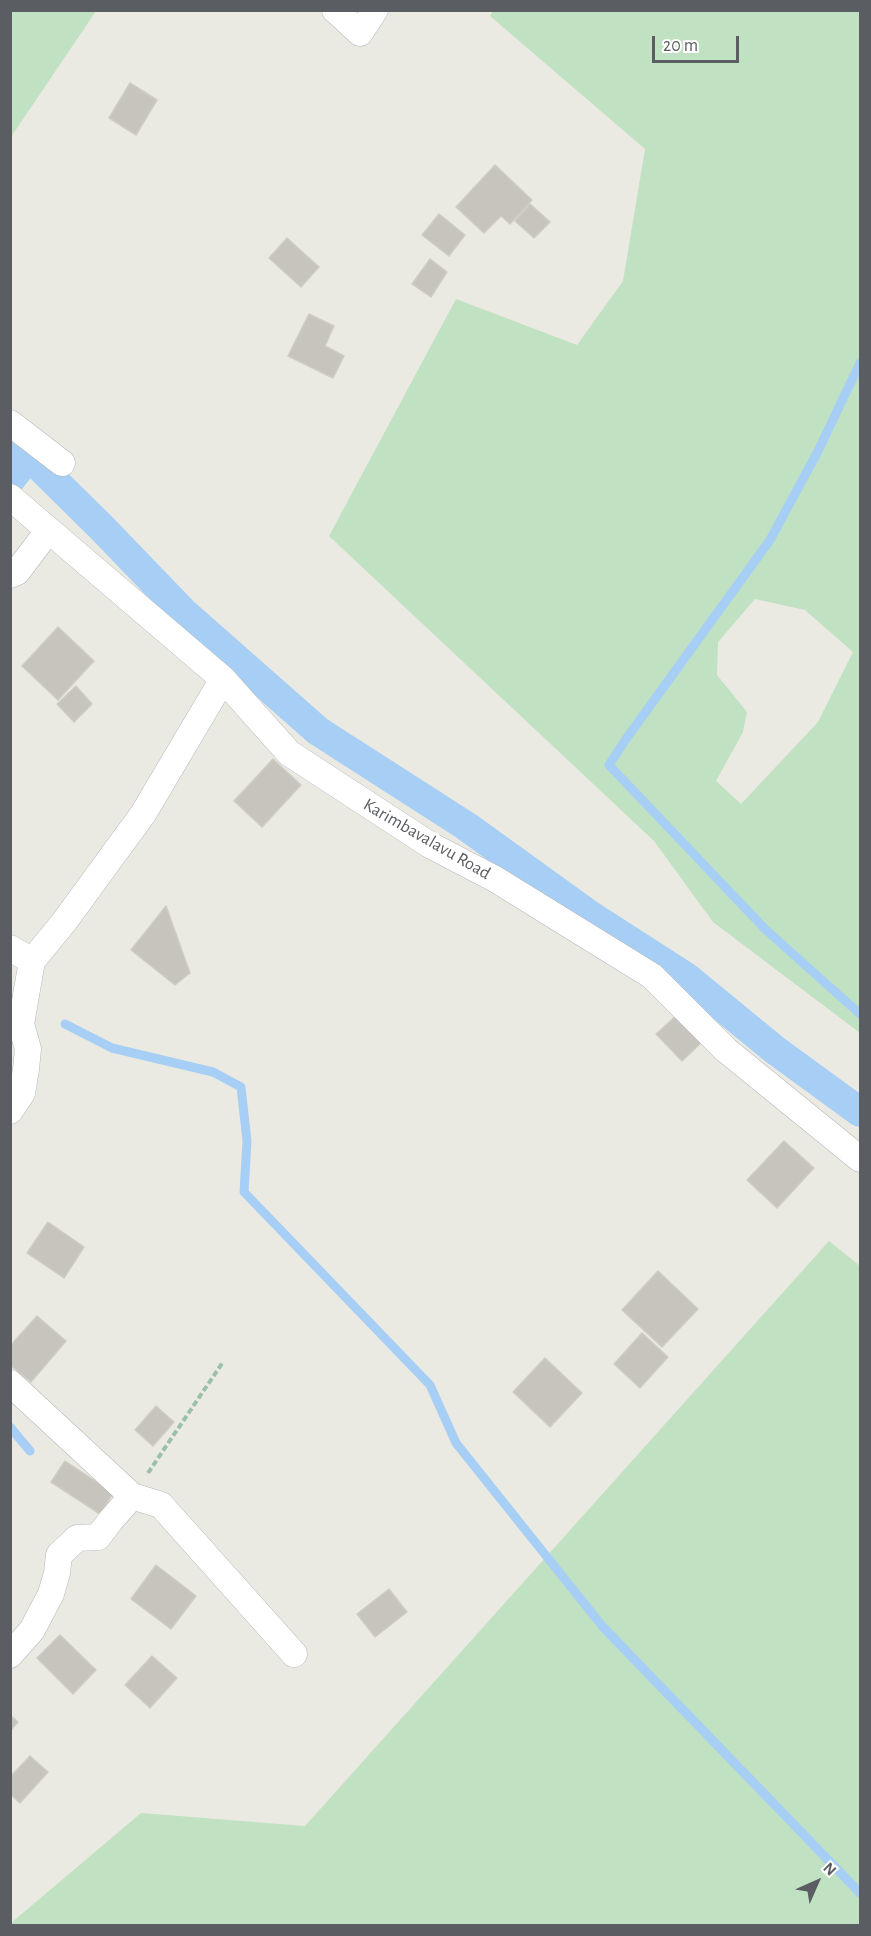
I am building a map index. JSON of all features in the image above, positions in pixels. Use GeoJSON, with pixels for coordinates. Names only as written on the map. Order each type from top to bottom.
{"type":"FeatureCollection","features":[{"type":"Feature","properties":{"kind":"street"},"geometry":{"type":"LineString","coordinates":[[335,10],[360,33],[375,10]]}},
{"type":"Feature","properties":{"kind":"street"},"geometry":{"type":"LineString","coordinates":[[10,423],[62,463]]}},
{"type":"Feature","properties":{"kind":"street","name":"Karimbavalavu Road"},"geometry":{"type":"LineString","coordinates":[[10,497],[223,679],[289,753],[430,844],[495,879],[652,976],[726,1050],[861,1159]]}},
{"type":"Feature","properties":{"kind":"street"},"geometry":{"type":"LineString","coordinates":[[10,575],[17,572],[48,531]]}},
{"type":"Feature","properties":{"kind":"street"},"geometry":{"type":"LineString","coordinates":[[10,1111],[22,1093],[24,1081],[28,1048],[21,1024],[32,961],[64,922],[143,814],[223,679]]}},
{"type":"Feature","properties":{"kind":"street"},"geometry":{"type":"LineString","coordinates":[[10,948],[32,961]]}},
{"type":"Feature","properties":{"kind":"street"},"geometry":{"type":"LineString","coordinates":[[10,1383],[132,1496],[161,1504],[294,1654]]}},
{"type":"Feature","properties":{"kind":"street"},"geometry":{"type":"LineString","coordinates":[[10,1655],[32,1630],[51,1594],[59,1555],[76,1538],[99,1536],[132,1496]]}},
{"type":"Feature","properties":{"kind":"path"},"geometry":{"type":"LineString","coordinates":[[132,1496],[223,1362]]}},
{"type":"Feature","properties":{"kind":"green space"},"geometry":{"type":"Polygon","coordinates":[[[493,10],[860,11],[860,1033],[713,922],[654,841],[329,536],[456,299],[577,345],[623,281],[645,149],[490,16],[493,10]],[[755,599],[718,642],[717,675],[747,712],[743,732],[716,781],[741,804],[818,722],[853,652],[805,610],[755,599]]]}},
{"type":"Feature","properties":{"kind":"green space"},"geometry":{"type":"Polygon","coordinates":[[[10,11],[96,11],[11,137],[10,11]]]}},
{"type":"Feature","properties":{"kind":"green space"},"geometry":{"type":"Polygon","coordinates":[[[829,1241],[860,1266],[860,1925],[11,1925],[141,1813],[305,1826],[829,1241]]]}},
{"type":"Feature","properties":{"kind":"building"},"geometry":{"type":"Polygon","coordinates":[[[130,83],[157,100],[136,135],[109,118],[130,83]]]}},
{"type":"Feature","properties":{"kind":"building"},"geometry":{"type":"Polygon","coordinates":[[[495,165],[532,200],[510,224],[501,216],[484,233],[456,207],[495,165]]]}},
{"type":"Feature","properties":{"kind":"building"},"geometry":{"type":"Polygon","coordinates":[[[530,204],[550,222],[534,238],[515,221],[530,204]]]}},
{"type":"Feature","properties":{"kind":"building"},"geometry":{"type":"Polygon","coordinates":[[[439,214],[465,235],[449,256],[422,235],[439,214]]]}},
{"type":"Feature","properties":{"kind":"building"},"geometry":{"type":"Polygon","coordinates":[[[287,238],[319,267],[301,287],[269,258],[287,238]]]}},
{"type":"Feature","properties":{"kind":"building"},"geometry":{"type":"Polygon","coordinates":[[[430,259],[447,272],[431,297],[412,284],[430,259]]]}},
{"type":"Feature","properties":{"kind":"building"},"geometry":{"type":"Polygon","coordinates":[[[309,314],[334,326],[325,346],[344,356],[333,378],[288,356],[309,314]]]}},
{"type":"Feature","properties":{"kind":"building"},"geometry":{"type":"Polygon","coordinates":[[[58,627],[94,661],[58,700],[22,666],[58,627]]]}},
{"type":"Feature","properties":{"kind":"building"},"geometry":{"type":"Polygon","coordinates":[[[76,686],[92,704],[74,722],[57,704],[76,686]]]}},
{"type":"Feature","properties":{"kind":"building"},"geometry":{"type":"Polygon","coordinates":[[[273,759],[301,785],[262,827],[234,801],[273,759]]]}},
{"type":"Feature","properties":{"kind":"building"},"geometry":{"type":"Polygon","coordinates":[[[166,906],[190,973],[175,985],[131,950],[166,906]]]}},
{"type":"Feature","properties":{"kind":"building"},"geometry":{"type":"Polygon","coordinates":[[[677,1015],[703,1041],[682,1061],[656,1034],[677,1015]]]}},
{"type":"Feature","properties":{"kind":"building"},"geometry":{"type":"Polygon","coordinates":[[[784,1141],[814,1168],[777,1208],[747,1180],[784,1141]]]}},
{"type":"Feature","properties":{"kind":"building"},"geometry":{"type":"Polygon","coordinates":[[[48,1222],[84,1247],[64,1278],[27,1253],[48,1222]]]}},
{"type":"Feature","properties":{"kind":"building"},"geometry":{"type":"Polygon","coordinates":[[[658,1271],[698,1309],[662,1347],[622,1310],[658,1271]]]}},
{"type":"Feature","properties":{"kind":"building"},"geometry":{"type":"Polygon","coordinates":[[[37,1316],[66,1341],[31,1382],[10,1365],[10,1346],[37,1316]]]}},
{"type":"Feature","properties":{"kind":"building"},"geometry":{"type":"Polygon","coordinates":[[[642,1333],[668,1357],[640,1388],[614,1364],[642,1333]]]}},
{"type":"Feature","properties":{"kind":"building"},"geometry":{"type":"Polygon","coordinates":[[[545,1358],[582,1393],[550,1427],[513,1392],[545,1358]]]}},
{"type":"Feature","properties":{"kind":"building"},"geometry":{"type":"Polygon","coordinates":[[[156,1406],[174,1422],[153,1446],[135,1430],[156,1406]]]}},
{"type":"Feature","properties":{"kind":"building"},"geometry":{"type":"Polygon","coordinates":[[[65,1461],[113,1493],[100,1514],[51,1482],[65,1461]]]}},
{"type":"Feature","properties":{"kind":"building"},"geometry":{"type":"Polygon","coordinates":[[[156,1565],[196,1596],[171,1629],[131,1599],[156,1565]]]}},
{"type":"Feature","properties":{"kind":"building"},"geometry":{"type":"Polygon","coordinates":[[[389,1589],[407,1612],[375,1637],[357,1614],[389,1589]]]}},
{"type":"Feature","properties":{"kind":"building"},"geometry":{"type":"Polygon","coordinates":[[[60,1635],[96,1670],[73,1694],[37,1658],[60,1635]]]}},
{"type":"Feature","properties":{"kind":"building"},"geometry":{"type":"Polygon","coordinates":[[[152,1656],[177,1678],[150,1708],[125,1685],[152,1656]]]}},
{"type":"Feature","properties":{"kind":"building"},"geometry":{"type":"Polygon","coordinates":[[[10,1715],[18,1722],[10,1731],[10,1715]]]}},
{"type":"Feature","properties":{"kind":"building"},"geometry":{"type":"Polygon","coordinates":[[[30,1756],[48,1772],[20,1803],[10,1794],[10,1777],[30,1756]]]}},
{"type":"Feature","properties":{"kind":"waterway"},"geometry":{"type":"LineString","coordinates":[[860,363],[818,451],[770,540],[609,765],[766,930],[860,1014]]}},
{"type":"Feature","properties":{"kind":"waterway"},"geometry":{"type":"LineString","coordinates":[[10,443],[29,456],[10,480]]}},
{"type":"Feature","properties":{"kind":"waterway"},"geometry":{"type":"LineString","coordinates":[[29,456],[183,612],[318,731],[466,826],[588,914],[686,977],[775,1050],[860,1112]]}},
{"type":"Feature","properties":{"kind":"waterway"},"geometry":{"type":"LineString","coordinates":[[65,1024],[112,1048],[213,1072],[241,1087],[247,1141],[244,1192],[430,1385],[456,1443],[603,1627],[860,1893]]}},
{"type":"Feature","properties":{"kind":"waterway"},"geometry":{"type":"LineString","coordinates":[[10,1427],[30,1451]]}}]}
